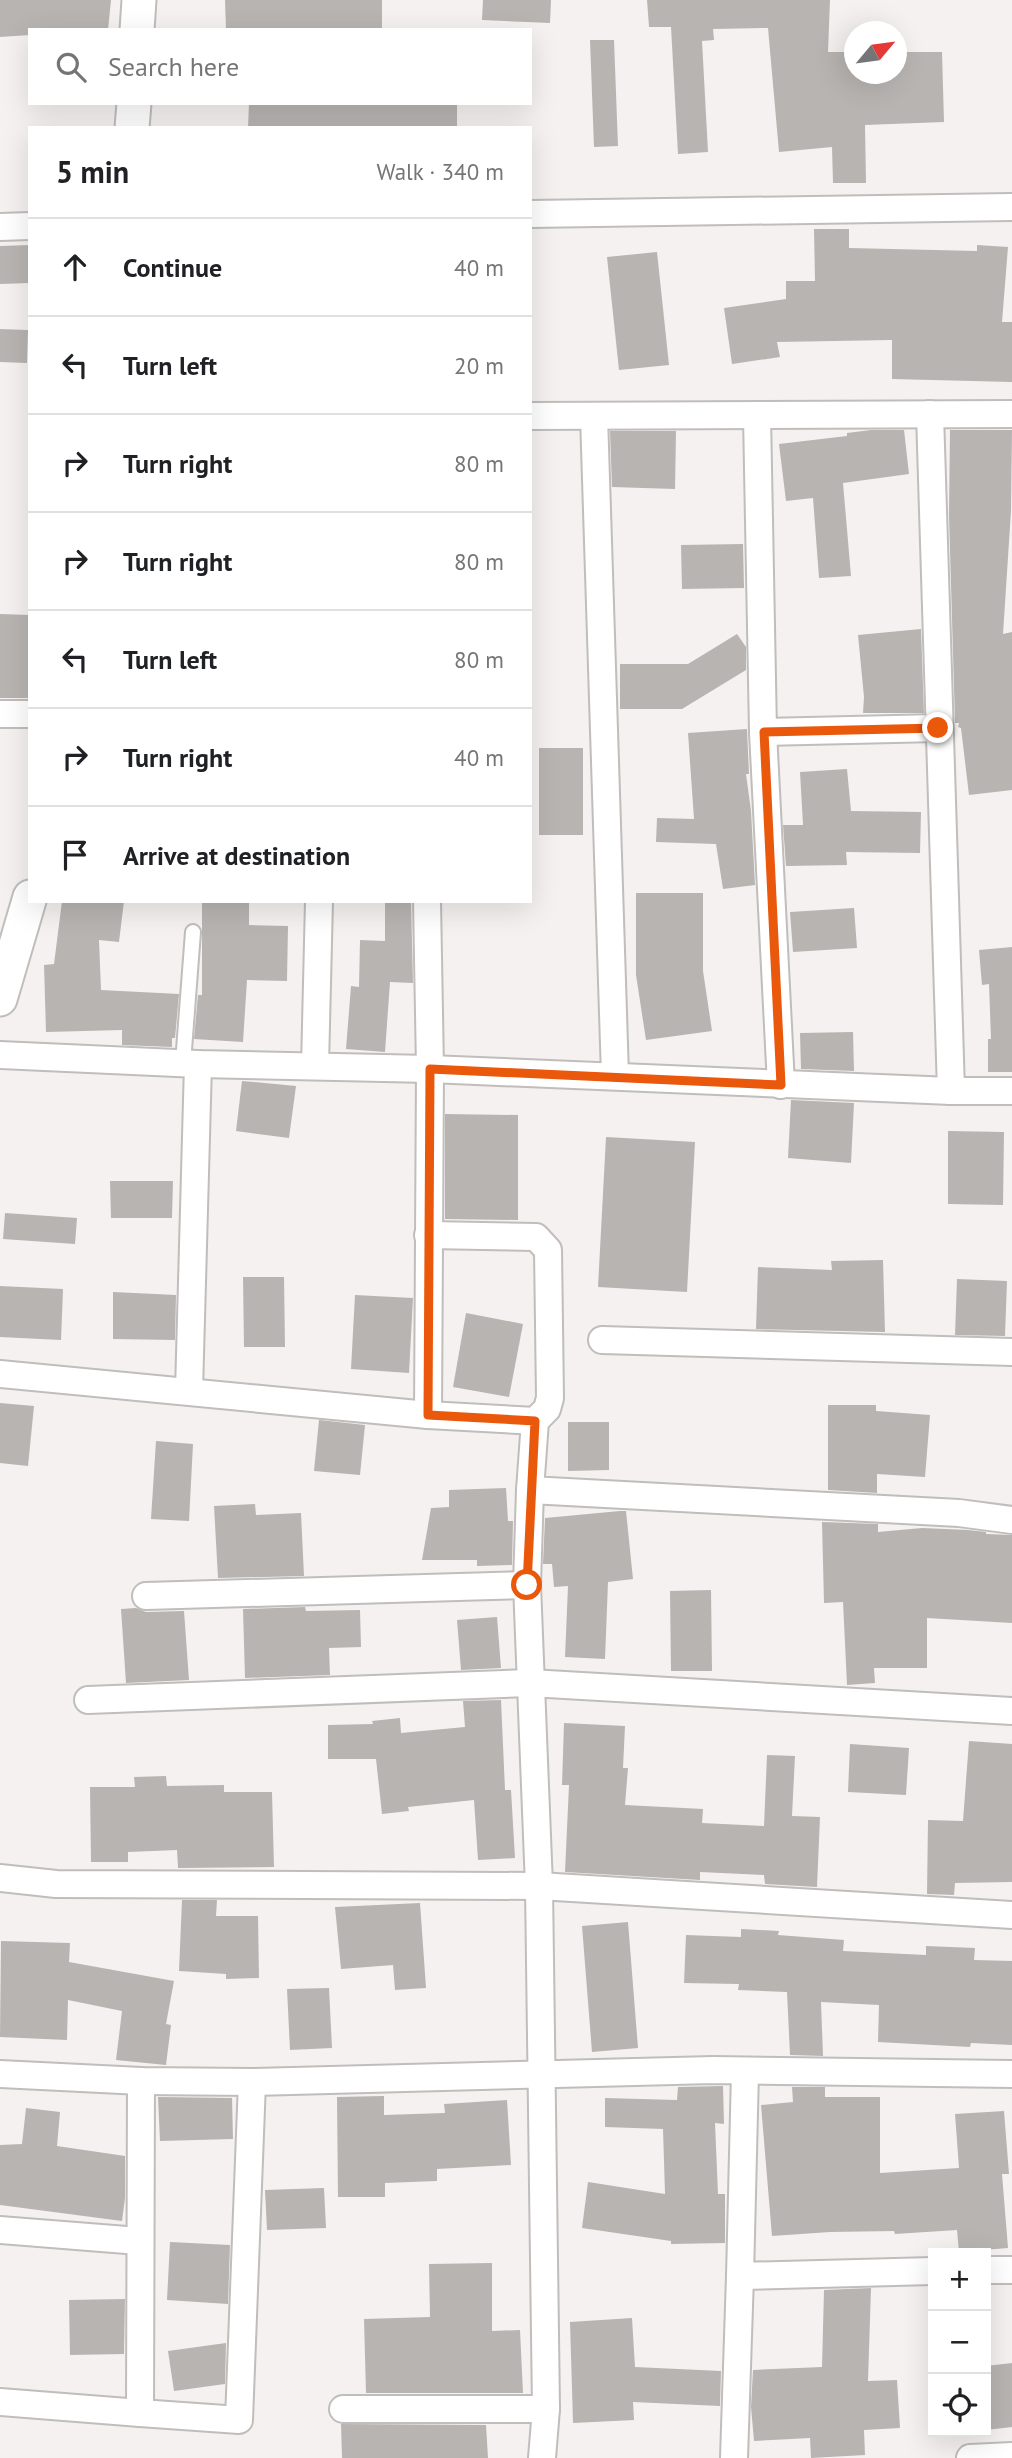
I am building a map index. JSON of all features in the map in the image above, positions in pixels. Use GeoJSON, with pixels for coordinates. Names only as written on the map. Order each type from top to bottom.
{"type":"FeatureCollection","features":[{"type":"Feature","properties":{"kind":"street"},"geometry":{"type":"LineString","coordinates":[[137,28],[139,0]]}},
{"type":"Feature","properties":{"kind":"street"},"geometry":{"type":"LineString","coordinates":[[132,126],[134,105]]}},
{"type":"Feature","properties":{"kind":"street"},"geometry":{"type":"LineString","coordinates":[[532,214],[1012,207]]}},
{"type":"Feature","properties":{"kind":"street"},"geometry":{"type":"LineString","coordinates":[[0,227],[28,226]]}},
{"type":"Feature","properties":{"kind":"street"},"geometry":{"type":"LineString","coordinates":[[930,414],[951,1091]]}},
{"type":"Feature","properties":{"kind":"street"},"geometry":{"type":"LineString","coordinates":[[532,416],[1012,414]]}},
{"type":"Feature","properties":{"kind":"street"},"geometry":{"type":"LineString","coordinates":[[758,415],[764,732],[781,1085]]}},
{"type":"Feature","properties":{"kind":"street"},"geometry":{"type":"LineString","coordinates":[[594,416],[615,1076]]}},
{"type":"Feature","properties":{"kind":"street"},"geometry":{"type":"LineString","coordinates":[[0,714],[28,715]]}},
{"type":"Feature","properties":{"kind":"street"},"geometry":{"type":"LineString","coordinates":[[764,732],[938,728]]}},
{"type":"Feature","properties":{"kind":"street"},"geometry":{"type":"LineString","coordinates":[[0,999],[28,903]]}},
{"type":"Feature","properties":{"kind":"street"},"geometry":{"type":"LineString","coordinates":[[315,1066],[319,903]]}},
{"type":"Feature","properties":{"kind":"street"},"geometry":{"type":"LineString","coordinates":[[427,903],[430,1069],[428,1415]]}},
{"type":"Feature","properties":{"kind":"street"},"geometry":{"type":"LineString","coordinates":[[0,1055],[190,1064],[430,1069],[781,1085],[1012,1091]]}},
{"type":"Feature","properties":{"kind":"street"},"geometry":{"type":"LineString","coordinates":[[189,1391],[190,1064]]}},
{"type":"Feature","properties":{"kind":"street"},"geometry":{"type":"LineString","coordinates":[[428,1236],[536,1237],[548,1250],[550,1398],[547,1409],[535,1421],[527,1585],[539,1886],[543,2075],[546,2409],[542,2458]]}},
{"type":"Feature","properties":{"kind":"street"},"geometry":{"type":"LineString","coordinates":[[602,1340],[1012,1352]]}},
{"type":"Feature","properties":{"kind":"street"},"geometry":{"type":"LineString","coordinates":[[0,1374],[428,1415],[535,1421]]}},
{"type":"Feature","properties":{"kind":"street"},"geometry":{"type":"LineString","coordinates":[[530,1490],[959,1513],[1012,1520]]}},
{"type":"Feature","properties":{"kind":"street"},"geometry":{"type":"LineString","coordinates":[[146,1596],[527,1585]]}},
{"type":"Feature","properties":{"kind":"street"},"geometry":{"type":"LineString","coordinates":[[88,1700],[530,1683],[1012,1711]]}},
{"type":"Feature","properties":{"kind":"street"},"geometry":{"type":"LineString","coordinates":[[0,1878],[56,1884],[539,1886],[1012,1915]]}},
{"type":"Feature","properties":{"kind":"street"},"geometry":{"type":"LineString","coordinates":[[0,2074],[141,2081],[251,2082],[713,2070],[1012,2074]]}},
{"type":"Feature","properties":{"kind":"street"},"geometry":{"type":"LineString","coordinates":[[734,2458],[745,2072]]}},
{"type":"Feature","properties":{"kind":"street"},"geometry":{"type":"LineString","coordinates":[[140,2413],[141,2081]]}},
{"type":"Feature","properties":{"kind":"street"},"geometry":{"type":"LineString","coordinates":[[0,2402],[239,2420],[251,2082]]}},
{"type":"Feature","properties":{"kind":"street"},"geometry":{"type":"LineString","coordinates":[[0,2230],[139,2241]]}},
{"type":"Feature","properties":{"kind":"street"},"geometry":{"type":"LineString","coordinates":[[991,2270],[1012,2270]]}},
{"type":"Feature","properties":{"kind":"street"},"geometry":{"type":"LineString","coordinates":[[740,2276],[928,2272]]}},
{"type":"Feature","properties":{"kind":"street"},"geometry":{"type":"LineString","coordinates":[[343,2409],[546,2409]]}},
{"type":"Feature","properties":{"kind":"street"},"geometry":{"type":"LineString","coordinates":[[970,2458],[1012,2456]]}},
{"type":"Feature","properties":{"kind":"lane"},"geometry":{"type":"LineString","coordinates":[[190,1064],[193,932]]}},
{"type":"Feature","properties":{"kind":"building"},"geometry":{"type":"Polygon","coordinates":[[[0,0],[111,0],[108,28],[28,28],[28,35],[0,37],[0,0]]]}},
{"type":"Feature","properties":{"kind":"building"},"geometry":{"type":"Polygon","coordinates":[[[225,0],[382,0],[382,28],[226,28],[225,0]]]}},
{"type":"Feature","properties":{"kind":"building"},"geometry":{"type":"Polygon","coordinates":[[[483,0],[551,0],[550,23],[482,20],[483,0]]]}},
{"type":"Feature","properties":{"kind":"building"},"geometry":{"type":"Polygon","coordinates":[[[647,0],[830,0],[828,52],[844,52],[844,84],[907,84],[907,52],[942,52],[944,122],[865,125],[866,183],[833,183],[832,147],[779,152],[768,28],[713,29],[714,40],[702,41],[708,152],[678,154],[671,27],[649,27],[647,0]]]}},
{"type":"Feature","properties":{"kind":"building"},"geometry":{"type":"Polygon","coordinates":[[[590,40],[614,40],[618,146],[594,147],[590,40]]]}},
{"type":"Feature","properties":{"kind":"building"},"geometry":{"type":"Polygon","coordinates":[[[249,105],[457,105],[457,126],[248,126],[249,105]]]}},
{"type":"Feature","properties":{"kind":"building"},"geometry":{"type":"Polygon","coordinates":[[[814,229],[849,229],[849,248],[977,251],[977,245],[1008,247],[1002,322],[1012,322],[1012,382],[892,379],[892,340],[777,342],[780,357],[732,364],[724,308],[786,299],[786,281],[815,281],[814,229]]]}},
{"type":"Feature","properties":{"kind":"building"},"geometry":{"type":"Polygon","coordinates":[[[28,245],[28,283],[0,284],[0,246],[28,245]]]}},
{"type":"Feature","properties":{"kind":"building"},"geometry":{"type":"Polygon","coordinates":[[[657,252],[669,365],[619,370],[607,257],[657,252]]]}},
{"type":"Feature","properties":{"kind":"building"},"geometry":{"type":"Polygon","coordinates":[[[0,329],[28,330],[27,363],[0,362],[0,329]]]}},
{"type":"Feature","properties":{"kind":"building"},"geometry":{"type":"Polygon","coordinates":[[[904,430],[909,474],[843,483],[851,576],[819,578],[813,498],[786,501],[779,444],[847,436],[847,433],[904,430]]]}},
{"type":"Feature","properties":{"kind":"building"},"geometry":{"type":"Polygon","coordinates":[[[950,430],[1012,430],[1011,511],[1003,634],[1012,632],[1012,790],[969,795],[961,728],[958,727],[959,723],[955,723],[949,515],[950,430]]]}},
{"type":"Feature","properties":{"kind":"building"},"geometry":{"type":"Polygon","coordinates":[[[610,431],[676,431],[675,489],[612,487],[610,431]]]}},
{"type":"Feature","properties":{"kind":"building"},"geometry":{"type":"Polygon","coordinates":[[[743,544],[744,588],[682,589],[681,545],[743,544]]]}},
{"type":"Feature","properties":{"kind":"building"},"geometry":{"type":"Polygon","coordinates":[[[0,614],[28,615],[28,698],[0,698],[0,614]]]}},
{"type":"Feature","properties":{"kind":"building"},"geometry":{"type":"Polygon","coordinates":[[[921,629],[924,713],[863,713],[858,635],[921,629]]]}},
{"type":"Feature","properties":{"kind":"building"},"geometry":{"type":"Polygon","coordinates":[[[737,634],[746,647],[746,670],[682,709],[620,709],[620,664],[688,664],[737,634]]]}},
{"type":"Feature","properties":{"kind":"building"},"geometry":{"type":"Polygon","coordinates":[[[747,729],[749,774],[746,774],[755,885],[723,889],[716,844],[656,842],[657,818],[694,819],[688,733],[747,729]]]}},
{"type":"Feature","properties":{"kind":"building"},"geometry":{"type":"Polygon","coordinates":[[[539,748],[583,748],[583,835],[539,835],[539,748]]]}},
{"type":"Feature","properties":{"kind":"building"},"geometry":{"type":"Polygon","coordinates":[[[847,769],[851,811],[921,812],[920,853],[846,852],[847,865],[786,866],[783,825],[803,825],[800,772],[847,769]]]}},
{"type":"Feature","properties":{"kind":"building"},"geometry":{"type":"Polygon","coordinates":[[[636,893],[703,893],[703,971],[712,1031],[646,1040],[636,975],[636,893]]]}},
{"type":"Feature","properties":{"kind":"building"},"geometry":{"type":"Polygon","coordinates":[[[62,903],[124,903],[119,942],[99,940],[101,990],[179,994],[172,1047],[122,1045],[122,1030],[46,1032],[44,965],[54,964],[62,903]]]}},
{"type":"Feature","properties":{"kind":"building"},"geometry":{"type":"Polygon","coordinates":[[[202,903],[249,903],[249,925],[288,926],[287,981],[247,980],[243,1042],[194,1039],[198,995],[202,995],[202,903]]]}},
{"type":"Feature","properties":{"kind":"building"},"geometry":{"type":"Polygon","coordinates":[[[385,903],[411,903],[413,983],[390,982],[385,1052],[346,1049],[351,986],[359,987],[360,940],[385,941],[385,903]]]}},
{"type":"Feature","properties":{"kind":"building"},"geometry":{"type":"Polygon","coordinates":[[[854,908],[857,948],[793,952],[790,912],[854,908]]]}},
{"type":"Feature","properties":{"kind":"building"},"geometry":{"type":"Polygon","coordinates":[[[1012,947],[1012,1072],[988,1072],[988,1039],[991,1039],[989,984],[982,985],[979,950],[1012,947]]]}},
{"type":"Feature","properties":{"kind":"building"},"geometry":{"type":"Polygon","coordinates":[[[853,1032],[854,1071],[801,1069],[800,1033],[853,1032]]]}},
{"type":"Feature","properties":{"kind":"building"},"geometry":{"type":"Polygon","coordinates":[[[242,1081],[296,1086],[289,1138],[236,1131],[242,1081]]]}},
{"type":"Feature","properties":{"kind":"building"},"geometry":{"type":"Polygon","coordinates":[[[791,1100],[854,1103],[851,1163],[788,1158],[791,1100]]]}},
{"type":"Feature","properties":{"kind":"building"},"geometry":{"type":"Polygon","coordinates":[[[445,1114],[518,1115],[518,1220],[445,1219],[445,1114]]]}},
{"type":"Feature","properties":{"kind":"building"},"geometry":{"type":"Polygon","coordinates":[[[948,1131],[1004,1132],[1003,1205],[948,1204],[948,1131]]]}},
{"type":"Feature","properties":{"kind":"building"},"geometry":{"type":"Polygon","coordinates":[[[606,1137],[695,1142],[687,1292],[598,1287],[606,1137]]]}},
{"type":"Feature","properties":{"kind":"building"},"geometry":{"type":"Polygon","coordinates":[[[110,1181],[173,1181],[172,1218],[111,1218],[110,1181]]]}},
{"type":"Feature","properties":{"kind":"building"},"geometry":{"type":"Polygon","coordinates":[[[5,1213],[77,1218],[75,1244],[3,1239],[5,1213]]]}},
{"type":"Feature","properties":{"kind":"building"},"geometry":{"type":"Polygon","coordinates":[[[883,1260],[885,1332],[756,1329],[758,1267],[832,1270],[831,1261],[883,1260]]]}},
{"type":"Feature","properties":{"kind":"building"},"geometry":{"type":"Polygon","coordinates":[[[243,1277],[284,1277],[285,1347],[244,1347],[243,1277]]]}},
{"type":"Feature","properties":{"kind":"building"},"geometry":{"type":"Polygon","coordinates":[[[957,1279],[1007,1281],[1005,1336],[955,1335],[957,1279]]]}},
{"type":"Feature","properties":{"kind":"building"},"geometry":{"type":"Polygon","coordinates":[[[0,1286],[63,1289],[61,1340],[0,1337],[0,1286]]]}},
{"type":"Feature","properties":{"kind":"building"},"geometry":{"type":"Polygon","coordinates":[[[113,1292],[176,1295],[175,1340],[113,1339],[113,1292]]]}},
{"type":"Feature","properties":{"kind":"building"},"geometry":{"type":"Polygon","coordinates":[[[355,1295],[413,1298],[409,1373],[351,1369],[355,1295]]]}},
{"type":"Feature","properties":{"kind":"building"},"geometry":{"type":"Polygon","coordinates":[[[466,1313],[523,1324],[509,1397],[453,1387],[466,1313]]]}},
{"type":"Feature","properties":{"kind":"building"},"geometry":{"type":"Polygon","coordinates":[[[0,1403],[34,1406],[28,1466],[0,1463],[0,1403]]]}},
{"type":"Feature","properties":{"kind":"building"},"geometry":{"type":"Polygon","coordinates":[[[828,1405],[876,1405],[876,1411],[930,1415],[925,1477],[877,1474],[877,1493],[828,1490],[828,1405]]]}},
{"type":"Feature","properties":{"kind":"building"},"geometry":{"type":"Polygon","coordinates":[[[319,1420],[365,1425],[360,1475],[314,1471],[319,1420]]]}},
{"type":"Feature","properties":{"kind":"building"},"geometry":{"type":"Polygon","coordinates":[[[568,1422],[609,1422],[609,1470],[568,1471],[568,1422]]]}},
{"type":"Feature","properties":{"kind":"building"},"geometry":{"type":"Polygon","coordinates":[[[156,1441],[193,1444],[189,1521],[151,1519],[156,1441]]]}},
{"type":"Feature","properties":{"kind":"building"},"geometry":{"type":"Polygon","coordinates":[[[506,1488],[508,1521],[513,1521],[512,1565],[477,1566],[477,1560],[422,1560],[431,1508],[449,1507],[449,1490],[506,1488]]]}},
{"type":"Feature","properties":{"kind":"building"},"geometry":{"type":"Polygon","coordinates":[[[255,1504],[256,1515],[301,1513],[304,1576],[218,1578],[214,1506],[255,1504]]]}},
{"type":"Feature","properties":{"kind":"building"},"geometry":{"type":"Polygon","coordinates":[[[626,1511],[633,1579],[608,1582],[605,1659],[565,1657],[568,1586],[554,1587],[552,1564],[543,1564],[545,1518],[626,1511]]]}},
{"type":"Feature","properties":{"kind":"building"},"geometry":{"type":"Polygon","coordinates":[[[822,1522],[878,1524],[878,1532],[922,1528],[1012,1535],[1012,1623],[927,1618],[927,1668],[874,1668],[875,1683],[847,1685],[843,1602],[824,1603],[822,1522]]]}},
{"type":"Feature","properties":{"kind":"building"},"geometry":{"type":"Polygon","coordinates":[[[711,1590],[712,1671],[671,1671],[670,1591],[711,1590]]]}},
{"type":"Feature","properties":{"kind":"building"},"geometry":{"type":"Polygon","coordinates":[[[305,1607],[306,1611],[360,1610],[361,1647],[329,1648],[330,1675],[245,1678],[243,1609],[305,1607]]]}},
{"type":"Feature","properties":{"kind":"building"},"geometry":{"type":"Polygon","coordinates":[[[136,1608],[146,1612],[184,1611],[189,1680],[126,1683],[121,1609],[136,1608]]]}},
{"type":"Feature","properties":{"kind":"building"},"geometry":{"type":"Polygon","coordinates":[[[497,1617],[501,1668],[461,1670],[457,1620],[497,1617]]]}},
{"type":"Feature","properties":{"kind":"building"},"geometry":{"type":"Polygon","coordinates":[[[501,1700],[505,1790],[511,1790],[515,1858],[478,1860],[474,1800],[408,1807],[409,1811],[382,1814],[376,1759],[328,1759],[328,1725],[373,1724],[372,1721],[400,1718],[401,1733],[465,1727],[463,1701],[501,1700]]]}},
{"type":"Feature","properties":{"kind":"building"},"geometry":{"type":"Polygon","coordinates":[[[564,1723],[625,1726],[623,1768],[628,1768],[625,1805],[703,1809],[702,1823],[764,1826],[767,1755],[795,1756],[792,1816],[820,1817],[817,1887],[765,1884],[764,1875],[700,1872],[700,1880],[565,1872],[569,1785],[562,1785],[564,1723]]]}},
{"type":"Feature","properties":{"kind":"building"},"geometry":{"type":"Polygon","coordinates":[[[969,1741],[1012,1744],[1012,1882],[955,1883],[954,1895],[927,1894],[928,1820],[963,1821],[969,1741]]]}},
{"type":"Feature","properties":{"kind":"building"},"geometry":{"type":"Polygon","coordinates":[[[850,1744],[909,1748],[906,1795],[848,1792],[850,1744]]]}},
{"type":"Feature","properties":{"kind":"building"},"geometry":{"type":"Polygon","coordinates":[[[166,1776],[167,1786],[224,1785],[224,1792],[272,1792],[274,1867],[178,1868],[177,1850],[128,1852],[128,1862],[91,1862],[90,1787],[135,1787],[134,1777],[166,1776]]]}},
{"type":"Feature","properties":{"kind":"building"},"geometry":{"type":"Polygon","coordinates":[[[182,1900],[217,1900],[216,1916],[258,1916],[259,1978],[226,1979],[226,1974],[179,1971],[182,1900]]]}},
{"type":"Feature","properties":{"kind":"building"},"geometry":{"type":"Polygon","coordinates":[[[420,1903],[426,1988],[395,1990],[393,1965],[341,1969],[335,1907],[420,1903]]]}},
{"type":"Feature","properties":{"kind":"building"},"geometry":{"type":"Polygon","coordinates":[[[628,1922],[638,2048],[592,2052],[582,1926],[628,1922]]]}},
{"type":"Feature","properties":{"kind":"building"},"geometry":{"type":"Polygon","coordinates":[[[741,1929],[844,1940],[843,1951],[926,1955],[926,1946],[975,1948],[974,1960],[1012,1961],[1012,2045],[971,2043],[970,2047],[878,2042],[879,2005],[821,2002],[823,2056],[790,2055],[787,1992],[738,1990],[739,1984],[684,1983],[686,1935],[741,1937],[741,1929]]]}},
{"type":"Feature","properties":{"kind":"building"},"geometry":{"type":"Polygon","coordinates":[[[1,1941],[70,1943],[69,1962],[174,1981],[166,2024],[171,2025],[166,2065],[116,2060],[122,2011],[68,2000],[67,2040],[0,2037],[1,1941]]]}},
{"type":"Feature","properties":{"kind":"building"},"geometry":{"type":"Polygon","coordinates":[[[329,1988],[332,2048],[290,2050],[287,1989],[329,1988]]]}},
{"type":"Feature","properties":{"kind":"building"},"geometry":{"type":"Polygon","coordinates":[[[723,2086],[724,2124],[715,2123],[718,2194],[725,2194],[725,2243],[671,2244],[671,2241],[582,2228],[588,2182],[665,2194],[663,2129],[605,2127],[605,2098],[677,2100],[678,2087],[723,2086]]]}},
{"type":"Feature","properties":{"kind":"building"},"geometry":{"type":"Polygon","coordinates":[[[792,2087],[825,2087],[825,2097],[880,2097],[880,2173],[959,2168],[955,2114],[1004,2111],[1009,2174],[1002,2174],[1008,2248],[959,2248],[957,2230],[895,2234],[894,2231],[830,2232],[772,2236],[761,2105],[793,2102],[792,2087]]]}},
{"type":"Feature","properties":{"kind":"building"},"geometry":{"type":"Polygon","coordinates":[[[384,2096],[384,2115],[445,2113],[444,2104],[507,2100],[511,2165],[437,2169],[437,2181],[385,2183],[385,2197],[338,2197],[337,2097],[384,2096]]]}},
{"type":"Feature","properties":{"kind":"building"},"geometry":{"type":"Polygon","coordinates":[[[158,2097],[232,2098],[233,2139],[160,2141],[158,2097]]]}},
{"type":"Feature","properties":{"kind":"building"},"geometry":{"type":"Polygon","coordinates":[[[26,2108],[60,2112],[57,2146],[125,2156],[122,2221],[0,2205],[0,2145],[22,2144],[26,2108]]]}},
{"type":"Feature","properties":{"kind":"building"},"geometry":{"type":"Polygon","coordinates":[[[324,2188],[326,2228],[267,2230],[265,2190],[324,2188]]]}},
{"type":"Feature","properties":{"kind":"building"},"geometry":{"type":"Polygon","coordinates":[[[170,2242],[230,2245],[228,2304],[167,2300],[170,2242]]]}},
{"type":"Feature","properties":{"kind":"building"},"geometry":{"type":"Polygon","coordinates":[[[492,2263],[492,2331],[520,2330],[523,2393],[366,2393],[364,2319],[430,2317],[429,2264],[492,2263]]]}},
{"type":"Feature","properties":{"kind":"building"},"geometry":{"type":"Polygon","coordinates":[[[871,2288],[868,2381],[897,2380],[900,2428],[864,2430],[865,2455],[811,2458],[810,2438],[754,2441],[751,2407],[753,2370],[822,2367],[824,2290],[871,2288]]]}},
{"type":"Feature","properties":{"kind":"building"},"geometry":{"type":"Polygon","coordinates":[[[125,2299],[124,2354],[70,2355],[69,2300],[125,2299]]]}},
{"type":"Feature","properties":{"kind":"building"},"geometry":{"type":"Polygon","coordinates":[[[632,2318],[635,2367],[721,2371],[720,2406],[633,2402],[634,2420],[573,2423],[570,2322],[632,2318]]]}},
{"type":"Feature","properties":{"kind":"building"},"geometry":{"type":"Polygon","coordinates":[[[226,2343],[225,2384],[174,2391],[168,2351],[226,2343]]]}},
{"type":"Feature","properties":{"kind":"building"},"geometry":{"type":"Polygon","coordinates":[[[1012,2363],[1012,2427],[991,2429],[991,2365],[1012,2363]]]}},
{"type":"Feature","properties":{"kind":"building"},"geometry":{"type":"Polygon","coordinates":[[[341,2424],[486,2425],[488,2458],[342,2458],[341,2424]]]}},
{"type":"Feature","properties":{"kind":"route"},"geometry":{"type":"LineString","coordinates":[[527,1585],[535,1421],[428,1415],[430,1069],[781,1085],[764,732],[938,728]]}}]}
